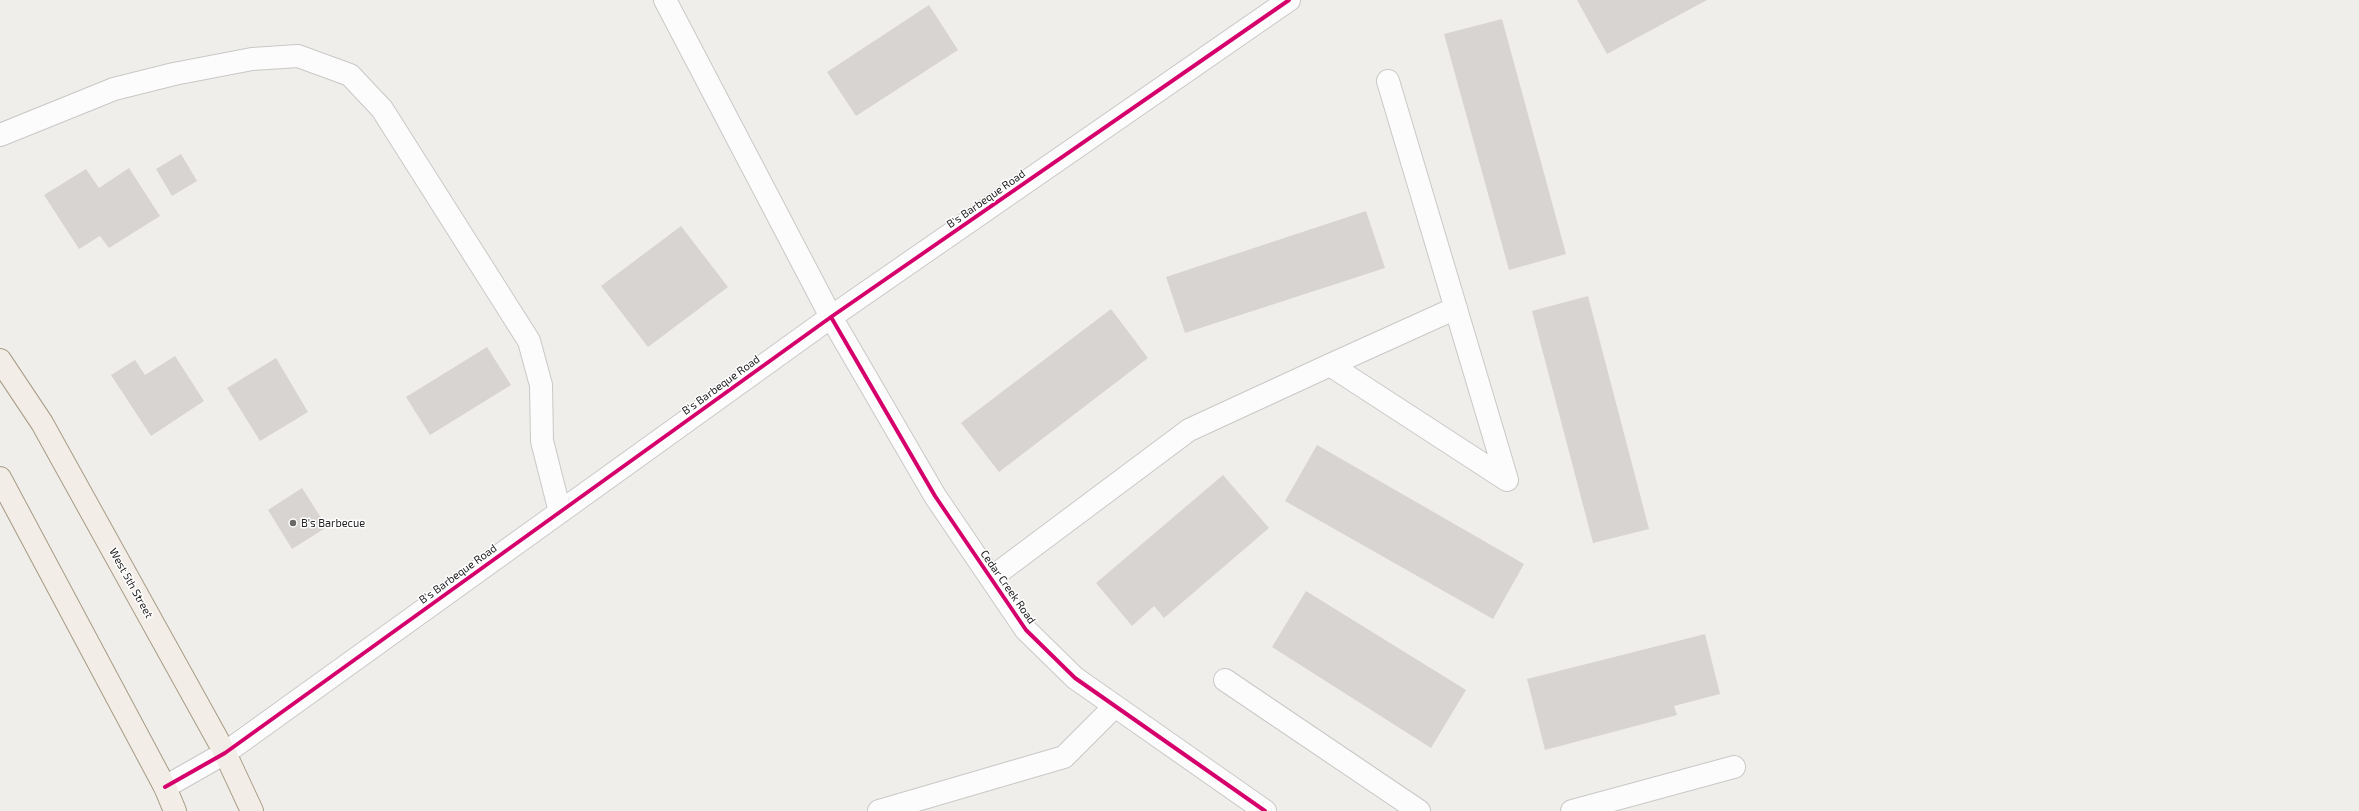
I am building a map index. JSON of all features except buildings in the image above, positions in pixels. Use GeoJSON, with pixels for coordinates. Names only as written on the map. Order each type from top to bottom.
{"type":"FeatureCollection","features":[{"type":"Feature","properties":{"kind":"main road","name":"West 5th Street"},"geometry":{"type":"LineString","coordinates":[[0,360],[42,423],[225,753],[252,811]]}},
{"type":"Feature","properties":{"kind":"main road"},"geometry":{"type":"LineString","coordinates":[[0,478],[165,787],[175,811]]}},
{"type":"Feature","properties":{"kind":"street","name":"Cedar Creek Road"},"geometry":{"type":"LineString","coordinates":[[665,0],[831,317],[935,496],[1026,630],[1075,678],[1265,811]]}},
{"type":"Feature","properties":{"kind":"street","name":"B's Barbeque Road"},"geometry":{"type":"LineString","coordinates":[[165,787],[225,753],[831,317],[1289,0]]}},
{"type":"Feature","properties":{"kind":"street"},"geometry":{"type":"LineString","coordinates":[[0,135],[114,89],[174,74],[252,59],[298,56],[350,74],[382,109],[529,341],[541,385],[542,441],[560,512]]}},
{"type":"Feature","properties":{"kind":"street"},"geometry":{"type":"LineString","coordinates":[[1330,365],[1507,480],[1388,81]]}},
{"type":"Feature","properties":{"kind":"street"},"geometry":{"type":"LineString","coordinates":[[991,578],[1189,430],[1456,308]]}},
{"type":"Feature","properties":{"kind":"street"},"geometry":{"type":"LineString","coordinates":[[1225,680],[1419,811]]}},
{"type":"Feature","properties":{"kind":"street"},"geometry":{"type":"LineString","coordinates":[[879,811],[1064,757],[1115,706]]}},
{"type":"Feature","properties":{"kind":"street"},"geometry":{"type":"LineString","coordinates":[[1572,811],[1734,766]]}},
{"type":"Feature","properties":{"kind":"cycle path"},"geometry":{"type":"LineString","coordinates":[[165,787],[225,753],[831,317],[1289,0]]}},
{"type":"Feature","properties":{"kind":"cycle path"},"geometry":{"type":"LineString","coordinates":[[831,317],[935,496],[1026,630],[1075,678],[1265,811]]}},
{"type":"Feature","properties":{"kind":"place","name":"B's Barbecue"},"geometry":{"type":"Point","coordinates":[293,523]}}]}
